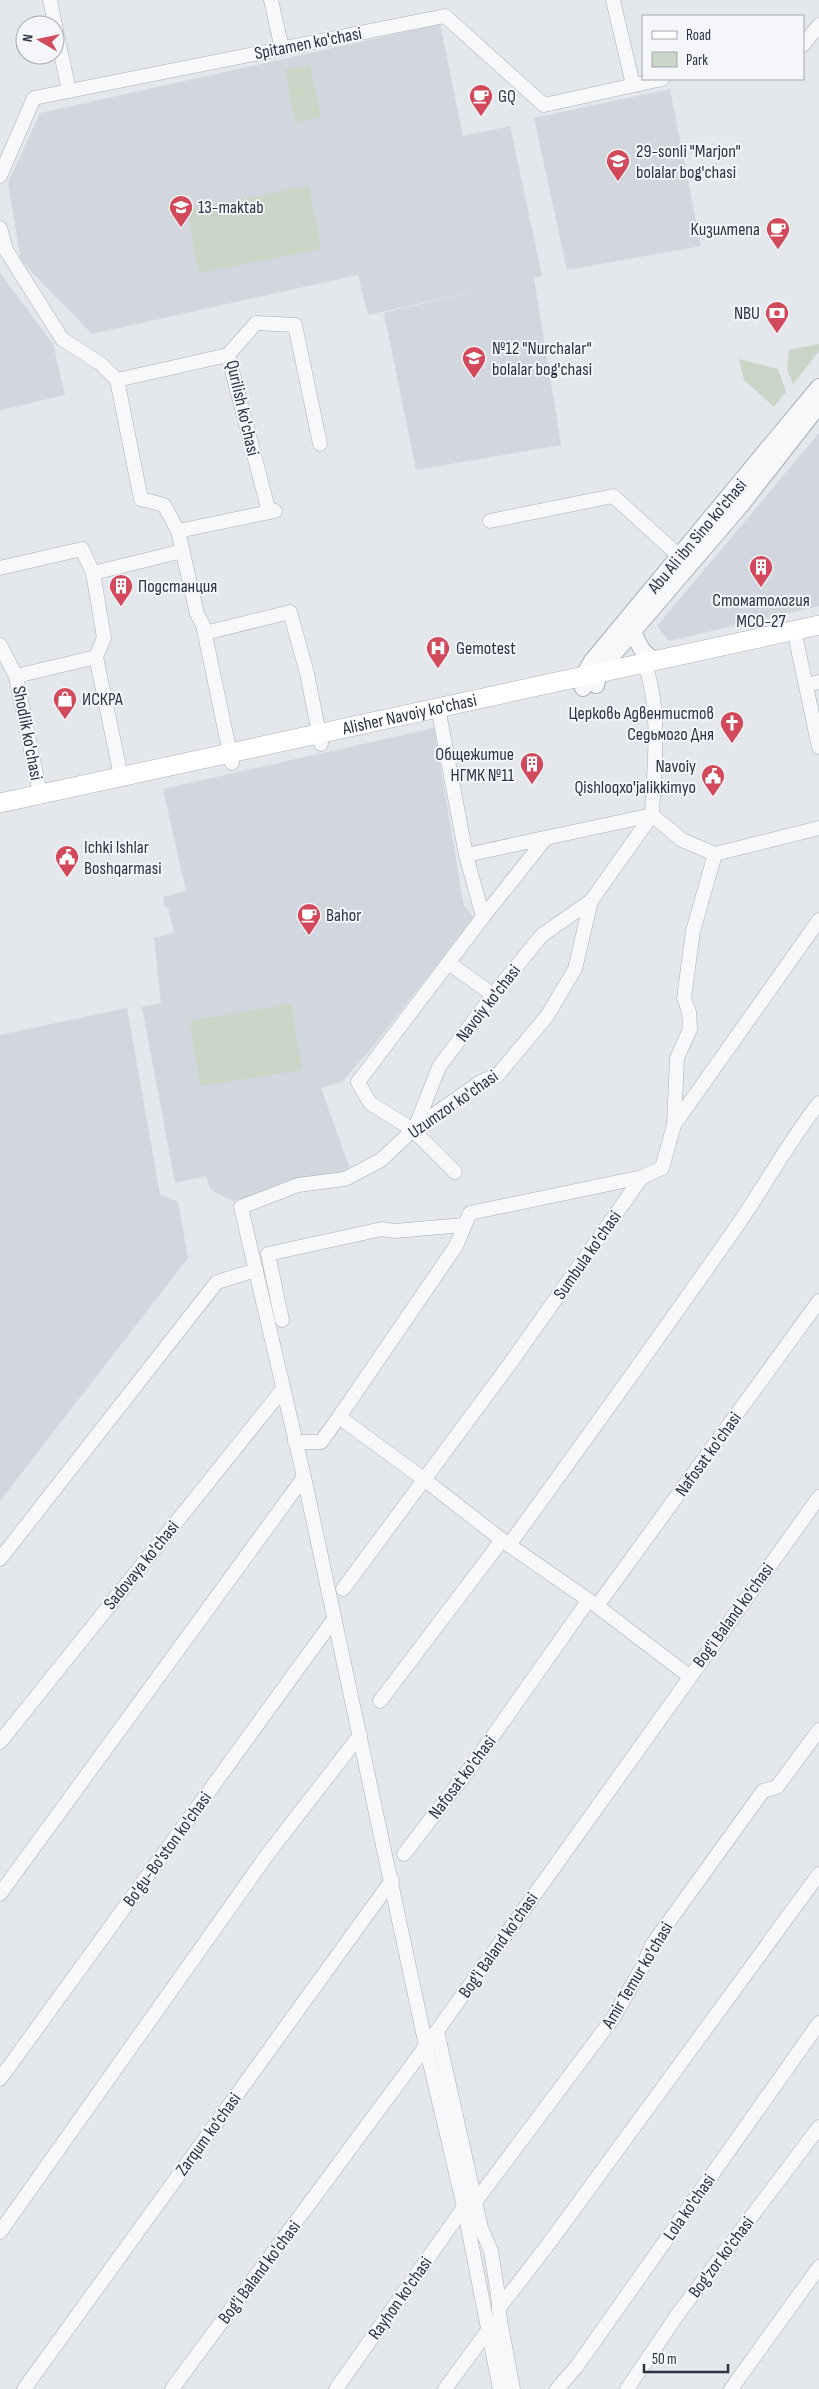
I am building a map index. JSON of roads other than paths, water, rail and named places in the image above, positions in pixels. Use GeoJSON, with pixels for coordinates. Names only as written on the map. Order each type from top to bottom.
{"type":"FeatureCollection","features":[{"type":"Feature","properties":{"kind":"main road","name":"Alisher Navoiy ko'chasi"},"geometry":{"type":"LineString","coordinates":[[796,637],[819,625]]}},
{"type":"Feature","properties":{"kind":"main road","name":"Alisher Navoiy ko'chasi"},"geometry":{"type":"LineString","coordinates":[[320,738],[440,718],[649,665],[796,637],[819,638]]}},
{"type":"Feature","properties":{"kind":"main road","name":"Alisher Navoiy ko'chasi"},"geometry":{"type":"LineString","coordinates":[[0,814],[231,758],[590,680]]}},
{"type":"Feature","properties":{"kind":"main road","name":"Alisher Navoiy ko'chasi"},"geometry":{"type":"LineString","coordinates":[[0,803],[121,776],[231,758]]}},
{"type":"Feature","properties":{"kind":"street"},"geometry":{"type":"LineString","coordinates":[[50,0],[53,15]]}},
{"type":"Feature","properties":{"kind":"street"},"geometry":{"type":"LineString","coordinates":[[271,0],[282,48]]}},
{"type":"Feature","properties":{"kind":"street"},"geometry":{"type":"LineString","coordinates":[[613,0],[633,85]]}},
{"type":"Feature","properties":{"kind":"street","name":"Spitamen ko'chasi"},"geometry":{"type":"LineString","coordinates":[[0,176],[34,98],[445,16],[544,105],[657,80]]}},
{"type":"Feature","properties":{"kind":"street"},"geometry":{"type":"LineString","coordinates":[[804,44],[819,25]]}},
{"type":"Feature","properties":{"kind":"street"},"geometry":{"type":"LineString","coordinates":[[63,65],[69,91]]}},
{"type":"Feature","properties":{"kind":"street"},"geometry":{"type":"LineString","coordinates":[[0,228],[6,250],[62,339],[101,364],[117,380],[141,499],[164,505],[178,531],[197,614],[205,633],[231,758]]}},
{"type":"Feature","properties":{"kind":"street","name":"Qurilish ko'chasi"},"geometry":{"type":"LineString","coordinates":[[178,531],[272,512],[228,355],[256,324],[295,326],[320,444]]}},
{"type":"Feature","properties":{"kind":"street"},"geometry":{"type":"LineString","coordinates":[[117,380],[228,355]]}},
{"type":"Feature","properties":{"kind":"street","name":"Abu Ali ibn Sino ko'chasi"},"geometry":{"type":"LineString","coordinates":[[590,680],[633,632],[685,561],[819,387]]}},
{"type":"Feature","properties":{"kind":"street","name":"Abu Ali ibn Sino ko'chasi"},"geometry":{"type":"LineString","coordinates":[[590,680],[592,661],[685,561],[819,405]]}},
{"type":"Feature","properties":{"kind":"street"},"geometry":{"type":"LineString","coordinates":[[490,521],[613,496],[685,561]]}},
{"type":"Feature","properties":{"kind":"street"},"geometry":{"type":"LineString","coordinates":[[0,568],[82,549],[93,573],[104,638],[96,657],[121,776]]}},
{"type":"Feature","properties":{"kind":"street"},"geometry":{"type":"LineString","coordinates":[[93,573],[183,551]]}},
{"type":"Feature","properties":{"kind":"street"},"geometry":{"type":"LineString","coordinates":[[205,633],[290,612],[307,673],[320,738]]}},
{"type":"Feature","properties":{"kind":"street"},"geometry":{"type":"LineString","coordinates":[[633,632],[641,650],[649,658],[655,743],[652,815]]}},
{"type":"Feature","properties":{"kind":"street"},"geometry":{"type":"LineString","coordinates":[[796,637],[813,684],[819,747]]}},
{"type":"Feature","properties":{"kind":"street","name":"Shodlik ko'chasi"},"geometry":{"type":"LineString","coordinates":[[0,646],[16,676],[40,794]]}},
{"type":"Feature","properties":{"kind":"street"},"geometry":{"type":"LineString","coordinates":[[16,676],[96,657]]}},
{"type":"Feature","properties":{"kind":"street"},"geometry":{"type":"LineString","coordinates":[[440,718],[466,855],[483,917]]}},
{"type":"Feature","properties":{"kind":"street"},"geometry":{"type":"LineString","coordinates":[[466,855],[652,815]]}},
{"type":"Feature","properties":{"kind":"street"},"geometry":{"type":"LineString","coordinates":[[652,815],[682,840],[715,854],[819,828]]}},
{"type":"Feature","properties":{"kind":"street","name":"Uzumzor ko'chasi"},"geometry":{"type":"LineString","coordinates":[[256,1270],[241,1207],[298,1185],[345,1179],[381,1160],[414,1129],[482,1081],[497,1076],[547,1016],[576,969],[591,901],[652,815]]}},
{"type":"Feature","properties":{"kind":"street"},"geometry":{"type":"LineString","coordinates":[[455,1172],[414,1129],[370,1103],[358,1082],[378,1053],[546,838]]}},
{"type":"Feature","properties":{"kind":"street"},"geometry":{"type":"LineString","coordinates":[[674,1125],[676,1058],[690,1029],[689,1012],[684,998],[693,931],[715,854]]}},
{"type":"Feature","properties":{"kind":"street","name":"Navoiy ko'chasi"},"geometry":{"type":"LineString","coordinates":[[414,1129],[439,1067],[494,995],[542,935],[591,901]]}},
{"type":"Feature","properties":{"kind":"street","name":"Sumbula ko'chasi"},"geometry":{"type":"LineString","coordinates":[[343,1589],[515,1357],[642,1177],[662,1168],[674,1125],[819,920]]}},
{"type":"Feature","properties":{"kind":"street"},"geometry":{"type":"LineString","coordinates":[[449,963],[494,995]]}},
{"type":"Feature","properties":{"kind":"street"},"geometry":{"type":"LineString","coordinates":[[380,1701],[616,1398],[762,1191],[802,1124],[819,1103]]}},
{"type":"Feature","properties":{"kind":"street"},"geometry":{"type":"LineString","coordinates":[[295,1442],[321,1442],[456,1246],[470,1213],[642,1177]]}},
{"type":"Feature","properties":{"kind":"street"},"geometry":{"type":"LineString","coordinates":[[282,1320],[268,1254],[382,1229],[394,1231],[464,1225]]}},
{"type":"Feature","properties":{"kind":"street"},"geometry":{"type":"LineString","coordinates":[[0,1559],[216,1282],[256,1270],[304,1478],[392,1880],[426,2046],[470,2205],[491,2251],[513,2389]]}},
{"type":"Feature","properties":{"kind":"street","name":"Nafosat ko'chasi"},"geometry":{"type":"LineString","coordinates":[[404,1854],[819,1301]]}},
{"type":"Feature","properties":{"kind":"street","name":"Sadovaya ko'chasi"},"geometry":{"type":"LineString","coordinates":[[0,1742],[283,1388]]}},
{"type":"Feature","properties":{"kind":"street"},"geometry":{"type":"LineString","coordinates":[[339,1417],[505,1542],[689,1676]]}},
{"type":"Feature","properties":{"kind":"street"},"geometry":{"type":"LineString","coordinates":[[0,1894],[304,1478]]}},
{"type":"Feature","properties":{"kind":"street","name":"Bog'i Baland ko'chasi"},"geometry":{"type":"LineString","coordinates":[[172,2389],[437,2031],[689,1676],[819,1497]]}},
{"type":"Feature","properties":{"kind":"street","name":"Bo'gu-Bo'ston ko'chasi"},"geometry":{"type":"LineString","coordinates":[[0,2079],[334,1619]]}},
{"type":"Feature","properties":{"kind":"street","name":"Amir Temur ko'chasi"},"geometry":{"type":"LineString","coordinates":[[470,2205],[613,2018],[643,1966],[652,1945],[763,1790],[777,1787],[819,1730]]}},
{"type":"Feature","properties":{"kind":"street"},"geometry":{"type":"LineString","coordinates":[[0,2232],[267,1855],[360,1735]]}},
{"type":"Feature","properties":{"kind":"street"},"geometry":{"type":"LineString","coordinates":[[499,2308],[550,2242],[819,1874]]}},
{"type":"Feature","properties":{"kind":"street","name":"Zarqum ko'chasi"},"geometry":{"type":"LineString","coordinates":[[24,2389],[392,1880]]}},
{"type":"Feature","properties":{"kind":"street","name":"Lola ko'chasi"},"geometry":{"type":"LineString","coordinates":[[557,2389],[577,2366],[819,2023]]}},
{"type":"Feature","properties":{"kind":"street"},"geometry":{"type":"LineString","coordinates":[[437,2031],[470,2205],[500,2389]]}},
{"type":"Feature","properties":{"kind":"street","name":"Bog'zor ko'chasi"},"geometry":{"type":"LineString","coordinates":[[627,2389],[678,2314],[819,2127]]}},
{"type":"Feature","properties":{"kind":"street","name":"Rayhon ko'chasi"},"geometry":{"type":"LineString","coordinates":[[336,2389],[470,2205]]}},
{"type":"Feature","properties":{"kind":"street"},"geometry":{"type":"LineString","coordinates":[[731,2389],[819,2267]]}},
{"type":"Feature","properties":{"kind":"street"},"geometry":{"type":"LineString","coordinates":[[445,2389],[489,2330]]}},
{"type":"Feature","properties":{"kind":"place","name":"GQ"},"geometry":{"type":"Point","coordinates":[481,117]}},
{"type":"Feature","properties":{"kind":"place","name":"29-sonli \"Marjon\" bolalar bog'chasi"},"geometry":{"type":"Point","coordinates":[618,182]}},
{"type":"Feature","properties":{"kind":"place","name":"13-maktab"},"geometry":{"type":"Point","coordinates":[181,228]}},
{"type":"Feature","properties":{"kind":"place","name":"Кизилтепа"},"geometry":{"type":"Point","coordinates":[778,250]}},
{"type":"Feature","properties":{"kind":"place","name":"NBU"},"geometry":{"type":"Point","coordinates":[777,334]}},
{"type":"Feature","properties":{"kind":"place","name":"№12 \"Nurchalar\" bolalar bog'chasi"},"geometry":{"type":"Point","coordinates":[474,379]}},
{"type":"Feature","properties":{"kind":"place","name":"Стоматология МСО-27"},"geometry":{"type":"Point","coordinates":[761,588]}},
{"type":"Feature","properties":{"kind":"place","name":"Подстанция"},"geometry":{"type":"Point","coordinates":[121,607]}},
{"type":"Feature","properties":{"kind":"place","name":"Gemotest"},"geometry":{"type":"Point","coordinates":[438,669]}},
{"type":"Feature","properties":{"kind":"place","name":"ИСКРА"},"geometry":{"type":"Point","coordinates":[65,720]}},
{"type":"Feature","properties":{"kind":"place","name":"Церковь Адвентистов Седьмого Дня"},"geometry":{"type":"Point","coordinates":[732,744]}},
{"type":"Feature","properties":{"kind":"place","name":"Общежитие НГМК №11"},"geometry":{"type":"Point","coordinates":[532,785]}},
{"type":"Feature","properties":{"kind":"place","name":"Navoiy Qishloqxo'jalikkimyo"},"geometry":{"type":"Point","coordinates":[713,797]}},
{"type":"Feature","properties":{"kind":"place","name":"Ichki Ishlar Boshqarmasi"},"geometry":{"type":"Point","coordinates":[67,878]}},
{"type":"Feature","properties":{"kind":"place","name":"Bahor"},"geometry":{"type":"Point","coordinates":[309,936]}}]}
